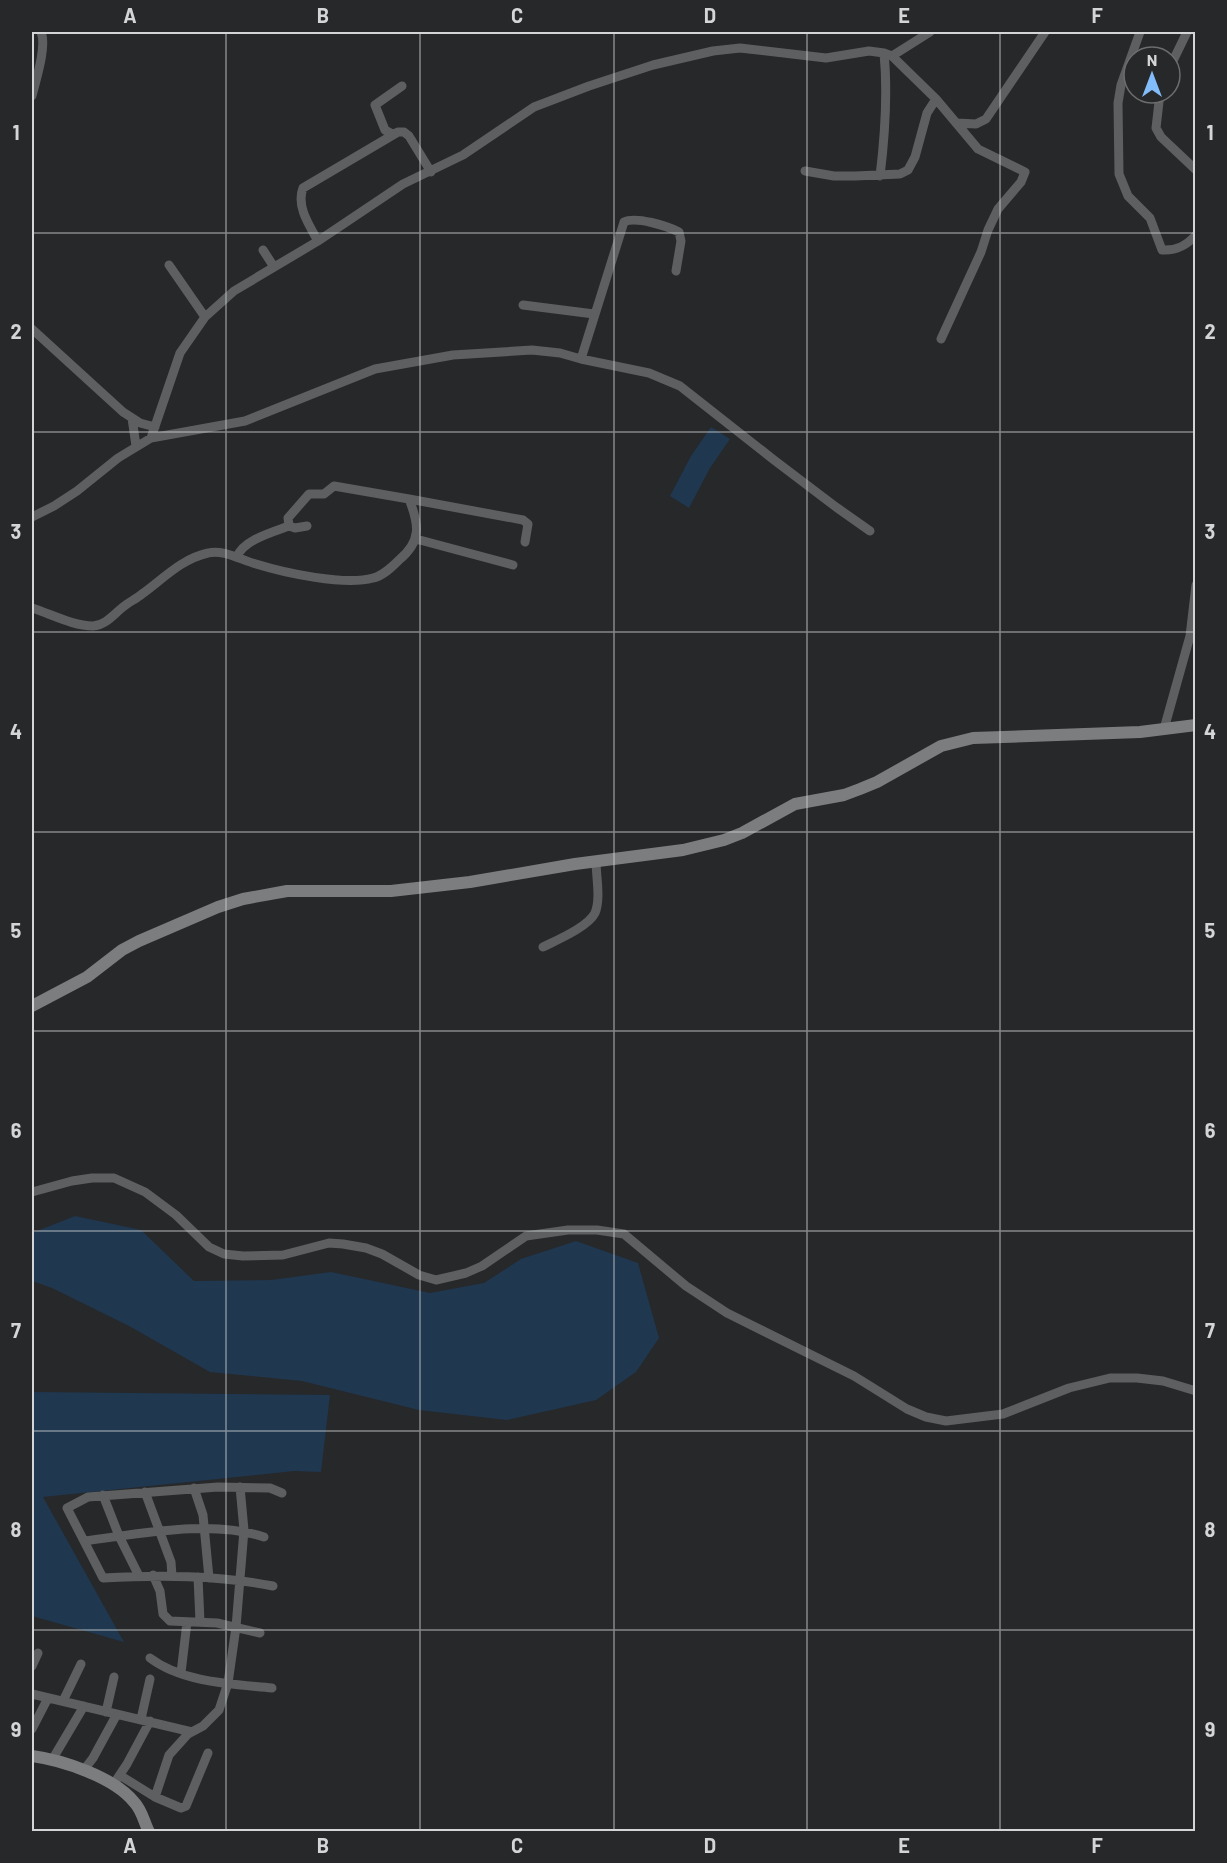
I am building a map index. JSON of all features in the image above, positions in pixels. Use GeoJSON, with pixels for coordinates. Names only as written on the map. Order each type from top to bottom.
{"type":"FeatureCollection","features":[{"type":"Feature","properties":{"kind":"street"},"geometry":{"type":"LineString","coordinates":[[32,96],[44,37],[41,32]]}},
{"type":"Feature","properties":{"kind":"street"},"geometry":{"type":"LineString","coordinates":[[888,55],[930,32]]}},
{"type":"Feature","properties":{"kind":"street"},"geometry":{"type":"LineString","coordinates":[[957,123],[976,124],[986,119],[1046,32]]}},
{"type":"Feature","properties":{"kind":"street"},"geometry":{"type":"LineString","coordinates":[[1140,32],[1121,85],[1118,103],[1119,174],[1128,196],[1150,218],[1162,250],[1172,250],[1188,244],[1196,235]]}},
{"type":"Feature","properties":{"kind":"street"},"geometry":{"type":"LineString","coordinates":[[151,438],[180,353],[205,317],[234,291],[318,241],[402,184],[463,156],[534,107],[652,65],[713,51],[740,48],[826,58],[869,51],[888,55],[936,99],[978,149],[1025,172],[1021,182],[998,209],[987,230],[977,262],[940,339]]}},
{"type":"Feature","properties":{"kind":"street"},"geometry":{"type":"LineString","coordinates":[[880,176],[885,133],[888,55]]}},
{"type":"Feature","properties":{"kind":"street"},"geometry":{"type":"LineString","coordinates":[[392,134],[385,130],[375,105],[402,86]]}},
{"type":"Feature","properties":{"kind":"street"},"geometry":{"type":"LineString","coordinates":[[805,171],[834,176],[880,176],[900,174],[908,170],[915,157],[927,112],[936,99]]}},
{"type":"Feature","properties":{"kind":"street"},"geometry":{"type":"LineString","coordinates":[[1159,105],[1156,128],[1161,137],[1196,170]]}},
{"type":"Feature","properties":{"kind":"street"},"geometry":{"type":"LineString","coordinates":[[318,241],[303,209],[300,197],[303,188],[392,134],[404,132],[409,136],[431,172]]}},
{"type":"Feature","properties":{"kind":"street"},"geometry":{"type":"LineString","coordinates":[[581,359],[624,222],[630,219],[672,228],[679,232],[681,241],[676,271]]}},
{"type":"Feature","properties":{"kind":"street"},"geometry":{"type":"LineString","coordinates":[[263,250],[274,267]]}},
{"type":"Feature","properties":{"kind":"street"},"geometry":{"type":"LineString","coordinates":[[169,265],[205,317]]}},
{"type":"Feature","properties":{"kind":"street"},"geometry":{"type":"LineString","coordinates":[[523,305],[594,314]]}},
{"type":"Feature","properties":{"kind":"street"},"geometry":{"type":"LineString","coordinates":[[32,329],[123,412],[140,423],[155,428]]}},
{"type":"Feature","properties":{"kind":"street"},"geometry":{"type":"LineString","coordinates":[[32,517],[54,506],[104,468],[151,438],[245,421],[375,369],[413,361],[475,353],[532,350],[560,353],[649,373],[680,386],[783,467],[870,531]]}},
{"type":"Feature","properties":{"kind":"street"},"geometry":{"type":"LineString","coordinates":[[132,418],[136,446]]}},
{"type":"Feature","properties":{"kind":"street"},"geometry":{"type":"LineString","coordinates":[[289,526],[288,518],[309,494],[324,494],[334,486],[523,520],[528,524],[525,542]]}},
{"type":"Feature","properties":{"kind":"street"},"geometry":{"type":"LineString","coordinates":[[32,608],[85,625],[98,625],[110,619],[125,605],[183,563],[210,552],[218,552],[258,565],[318,578],[358,581],[375,578],[403,557],[416,539],[417,520],[409,499]]}},
{"type":"Feature","properties":{"kind":"street"},"geometry":{"type":"LineString","coordinates":[[237,558],[239,551],[250,543],[289,526],[295,528],[307,526]]}},
{"type":"Feature","properties":{"kind":"street"},"geometry":{"type":"LineString","coordinates":[[416,539],[513,565]]}},
{"type":"Feature","properties":{"kind":"street"},"geometry":{"type":"LineString","coordinates":[[1164,729],[1190,636],[1196,585]]}},
{"type":"Feature","properties":{"kind":"street"},"geometry":{"type":"LineString","coordinates":[[32,1006],[87,977],[122,950],[139,941],[243,898],[286,891],[391,891],[459,884],[596,861],[683,850],[742,833],[795,804],[844,795],[877,782],[926,753],[955,741],[973,738],[1079,736],[1196,725]]}},
{"type":"Feature","properties":{"kind":"street"},"geometry":{"type":"LineString","coordinates":[[543,947],[583,925],[595,913],[597,904],[596,861]]}},
{"type":"Feature","properties":{"kind":"street"},"geometry":{"type":"LineString","coordinates":[[32,1192],[72,1181],[114,1178],[145,1192],[176,1215],[209,1246],[224,1254],[283,1255],[321,1244],[343,1244],[366,1248],[382,1254],[419,1275],[436,1280],[466,1273],[482,1266],[526,1236],[578,1230],[624,1234],[686,1286],[727,1313],[854,1376],[907,1409],[926,1417],[946,1421],[1003,1414],[1069,1388],[1110,1378],[1137,1378],[1196,1391]]}},
{"type":"Feature","properties":{"kind":"street"},"geometry":{"type":"LineString","coordinates":[[155,1797],[170,1755],[184,1738],[211,1720],[219,1710],[228,1683],[236,1626],[244,1530],[240,1487]]}},
{"type":"Feature","properties":{"kind":"street"},"geometry":{"type":"LineString","coordinates":[[194,1488],[203,1515],[209,1578]]}},
{"type":"Feature","properties":{"kind":"street"},"geometry":{"type":"LineString","coordinates":[[273,1586],[239,1579],[198,1577],[153,1575],[103,1578],[67,1508],[88,1497],[194,1488],[270,1488],[282,1492]]}},
{"type":"Feature","properties":{"kind":"street"},"geometry":{"type":"LineString","coordinates":[[145,1492],[171,1562],[172,1576]]}},
{"type":"Feature","properties":{"kind":"street"},"geometry":{"type":"LineString","coordinates":[[103,1496],[119,1536],[139,1576]]}},
{"type":"Feature","properties":{"kind":"street"},"geometry":{"type":"LineString","coordinates":[[84,1540],[205,1528],[244,1530],[264,1537]]}},
{"type":"Feature","properties":{"kind":"street"},"geometry":{"type":"LineString","coordinates":[[153,1575],[160,1591],[163,1614],[170,1621],[236,1626],[260,1633]]}},
{"type":"Feature","properties":{"kind":"street"},"geometry":{"type":"LineString","coordinates":[[198,1577],[200,1622]]}},
{"type":"Feature","properties":{"kind":"street"},"geometry":{"type":"LineString","coordinates":[[181,1673],[187,1622]]}},
{"type":"Feature","properties":{"kind":"street"},"geometry":{"type":"LineString","coordinates":[[32,1666],[38,1653]]}},
{"type":"Feature","properties":{"kind":"street"},"geometry":{"type":"LineString","coordinates":[[150,1658],[156,1663],[202,1679],[272,1688]]}},
{"type":"Feature","properties":{"kind":"street"},"geometry":{"type":"LineString","coordinates":[[63,1701],[81,1664]]}},
{"type":"Feature","properties":{"kind":"street"},"geometry":{"type":"LineString","coordinates":[[106,1712],[114,1677]]}},
{"type":"Feature","properties":{"kind":"street"},"geometry":{"type":"LineString","coordinates":[[116,1780],[145,1720],[150,1679]]}},
{"type":"Feature","properties":{"kind":"street"},"geometry":{"type":"LineString","coordinates":[[32,1694],[192,1732]]}},
{"type":"Feature","properties":{"kind":"street"},"geometry":{"type":"LineString","coordinates":[[32,1729],[48,1698]]}},
{"type":"Feature","properties":{"kind":"street"},"geometry":{"type":"LineString","coordinates":[[52,1760],[84,1706]]}},
{"type":"Feature","properties":{"kind":"street"},"geometry":{"type":"LineString","coordinates":[[83,1771],[93,1758],[117,1714]]}},
{"type":"Feature","properties":{"kind":"street"},"geometry":{"type":"LineString","coordinates":[[32,1756],[116,1780],[181,1808],[186,1806],[208,1754]]}},
{"type":"Feature","properties":{"kind":"street"},"geometry":{"type":"LineString","coordinates":[[116,1780],[134,1801],[149,1832]]}},
{"type":"Feature","properties":{"kind":"shaded area"},"geometry":{"type":"Polygon","coordinates":[[[711,427],[730,439],[710,468],[689,508],[670,496],[691,456],[711,427]]]}},
{"type":"Feature","properties":{"kind":"shaded area"},"geometry":{"type":"Polygon","coordinates":[[[75,1216],[141,1230],[194,1281],[271,1280],[331,1272],[430,1293],[484,1283],[521,1259],[576,1241],[638,1263],[659,1338],[636,1372],[596,1400],[507,1420],[419,1410],[302,1381],[210,1372],[129,1326],[52,1288],[32,1281],[32,1233],[75,1216]]]}},
{"type":"Feature","properties":{"kind":"shaded area"},"geometry":{"type":"Polygon","coordinates":[[[32,1392],[330,1395],[321,1472],[294,1471],[43,1497],[124,1642],[32,1616],[32,1392]]]}}]}
